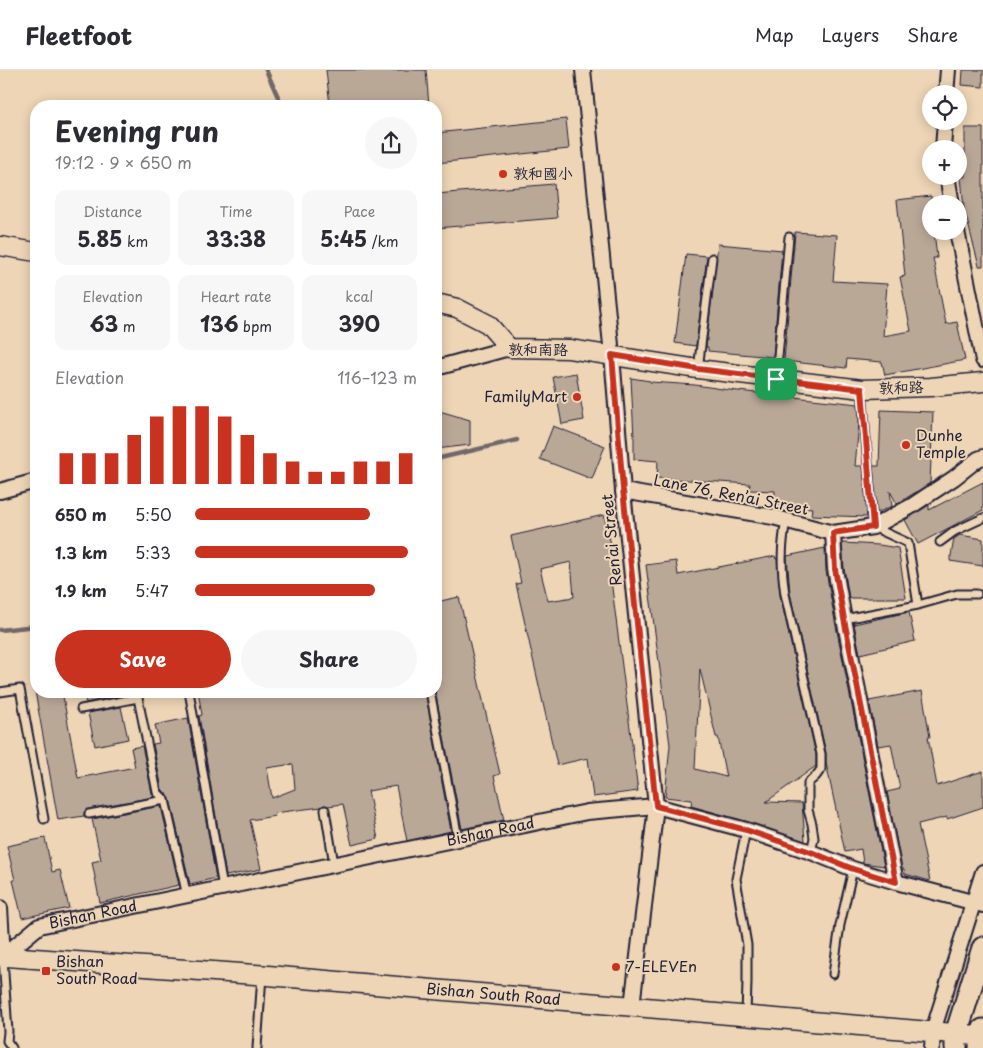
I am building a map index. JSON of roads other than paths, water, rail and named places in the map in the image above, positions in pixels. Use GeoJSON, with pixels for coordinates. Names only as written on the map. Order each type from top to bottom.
{"type":"FeatureCollection","features":[{"type":"Feature","properties":{"kind":"main road"},"geometry":{"type":"LineString","coordinates":[[956,1041],[983,948]]}},
{"type":"Feature","properties":{"kind":"main road","name":"Bishan South Road"},"geometry":{"type":"LineString","coordinates":[[1,956],[262,975],[746,1016],[932,1040],[956,1041],[982,1038]]}},
{"type":"Feature","properties":{"kind":"street","name":"Ren’ai Street"},"geometry":{"type":"LineString","coordinates":[[583,70],[612,355],[623,490],[656,806],[632,1006]]}},
{"type":"Feature","properties":{"kind":"street"},"geometry":{"type":"LineString","coordinates":[[947,85],[948,70]]}},
{"type":"Feature","properties":{"kind":"street"},"geometry":{"type":"LineString","coordinates":[[959,240],[983,360]]}},
{"type":"Feature","properties":{"kind":"street"},"geometry":{"type":"LineString","coordinates":[[0,246],[30,251]]}},
{"type":"Feature","properties":{"kind":"street"},"geometry":{"type":"LineString","coordinates":[[442,304],[457,308],[488,324],[509,348]]}},
{"type":"Feature","properties":{"kind":"street","name":"敦和南路"},"geometry":{"type":"LineString","coordinates":[[442,366],[509,348],[569,349],[612,355]]}},
{"type":"Feature","properties":{"kind":"street","name":"敦和路"},"geometry":{"type":"LineString","coordinates":[[612,355],[698,369],[862,389],[983,382]]}},
{"type":"Feature","properties":{"kind":"street"},"geometry":{"type":"LineString","coordinates":[[896,882],[844,619],[835,569],[833,533],[873,527],[910,507],[983,457]]}},
{"type":"Feature","properties":{"kind":"street"},"geometry":{"type":"LineString","coordinates":[[0,492],[30,483]]}},
{"type":"Feature","properties":{"kind":"street","name":"Lane 76, Ren’ai Street"},"geometry":{"type":"LineString","coordinates":[[623,490],[774,517],[833,533]]}},
{"type":"Feature","properties":{"kind":"street","name":"Bishan Road"},"geometry":{"type":"LineString","coordinates":[[1,956],[39,926],[587,812],[656,806],[746,830],[811,852],[853,869],[978,904]]}},
{"type":"Feature","properties":{"kind":"street"},"geometry":{"type":"LineString","coordinates":[[932,1040],[978,904],[983,872]]}},
{"type":"Feature","properties":{"kind":"street"},"geometry":{"type":"LineString","coordinates":[[0,908],[1,956]]}},
{"type":"Feature","properties":{"kind":"lane"},"geometry":{"type":"LineString","coordinates":[[776,379],[789,237]]}},
{"type":"Feature","properties":{"kind":"lane"},"geometry":{"type":"LineString","coordinates":[[698,369],[712,258]]}},
{"type":"Feature","properties":{"kind":"lane"},"geometry":{"type":"LineString","coordinates":[[862,389],[873,527],[908,543],[918,605]]}},
{"type":"Feature","properties":{"kind":"lane"},"geometry":{"type":"LineString","coordinates":[[940,542],[955,531],[983,518]]}},
{"type":"Feature","properties":{"kind":"lane"},"geometry":{"type":"LineString","coordinates":[[786,520],[782,542],[782,572],[785,594],[821,754],[821,769],[808,782],[808,810],[814,838],[811,852]]}},
{"type":"Feature","properties":{"kind":"lane"},"geometry":{"type":"LineString","coordinates":[[844,619],[918,605],[957,594],[978,594]]}},
{"type":"Feature","properties":{"kind":"lane"},"geometry":{"type":"LineString","coordinates":[[0,692],[20,688],[44,819]]}},
{"type":"Feature","properties":{"kind":"lane"},"geometry":{"type":"LineString","coordinates":[[81,709],[138,698],[157,792],[165,800],[187,896]]}},
{"type":"Feature","properties":{"kind":"lane"},"geometry":{"type":"LineString","coordinates":[[190,698],[224,888]]}},
{"type":"Feature","properties":{"kind":"lane"},"geometry":{"type":"LineString","coordinates":[[431,698],[458,838]]}},
{"type":"Feature","properties":{"kind":"lane"},"geometry":{"type":"LineString","coordinates":[[89,814],[165,800]]}},
{"type":"Feature","properties":{"kind":"lane"},"geometry":{"type":"LineString","coordinates":[[325,810],[334,864]]}},
{"type":"Feature","properties":{"kind":"lane"},"geometry":{"type":"LineString","coordinates":[[746,830],[736,879],[747,945],[746,1016]]}},
{"type":"Feature","properties":{"kind":"lane"},"geometry":{"type":"LineString","coordinates":[[833,974],[840,925],[853,869]]}},
{"type":"Feature","properties":{"kind":"lane"},"geometry":{"type":"LineString","coordinates":[[1,956],[8,1032],[7,1041],[12,1048]]}},
{"type":"Feature","properties":{"kind":"lane"},"geometry":{"type":"LineString","coordinates":[[257,1048],[262,975]]}},
{"type":"Feature","properties":{"kind":"waterway"},"geometry":{"type":"LineString","coordinates":[[266,70],[279,100]]}},
{"type":"Feature","properties":{"kind":"waterway"},"geometry":{"type":"LineString","coordinates":[[442,458],[517,440]]}},
{"type":"Feature","properties":{"kind":"waterway"},"geometry":{"type":"LineString","coordinates":[[0,630],[30,627]]}},
{"type":"Feature","properties":{"kind":"place","name":"敦和國小"},"geometry":{"type":"Point","coordinates":[503,174]}},
{"type":"Feature","properties":{"kind":"place","name":"FamilyMart"},"geometry":{"type":"Point","coordinates":[577,397]}},
{"type":"Feature","properties":{"kind":"place","name":"Dunhe Temple"},"geometry":{"type":"Point","coordinates":[906,445]}},
{"type":"Feature","properties":{"kind":"place","name":"7-ELEVEn"},"geometry":{"type":"Point","coordinates":[616,967]}},
{"type":"Feature","properties":{"kind":"place","name":"Bishan South Road"},"geometry":{"type":"Point","coordinates":[46,971]}}]}
